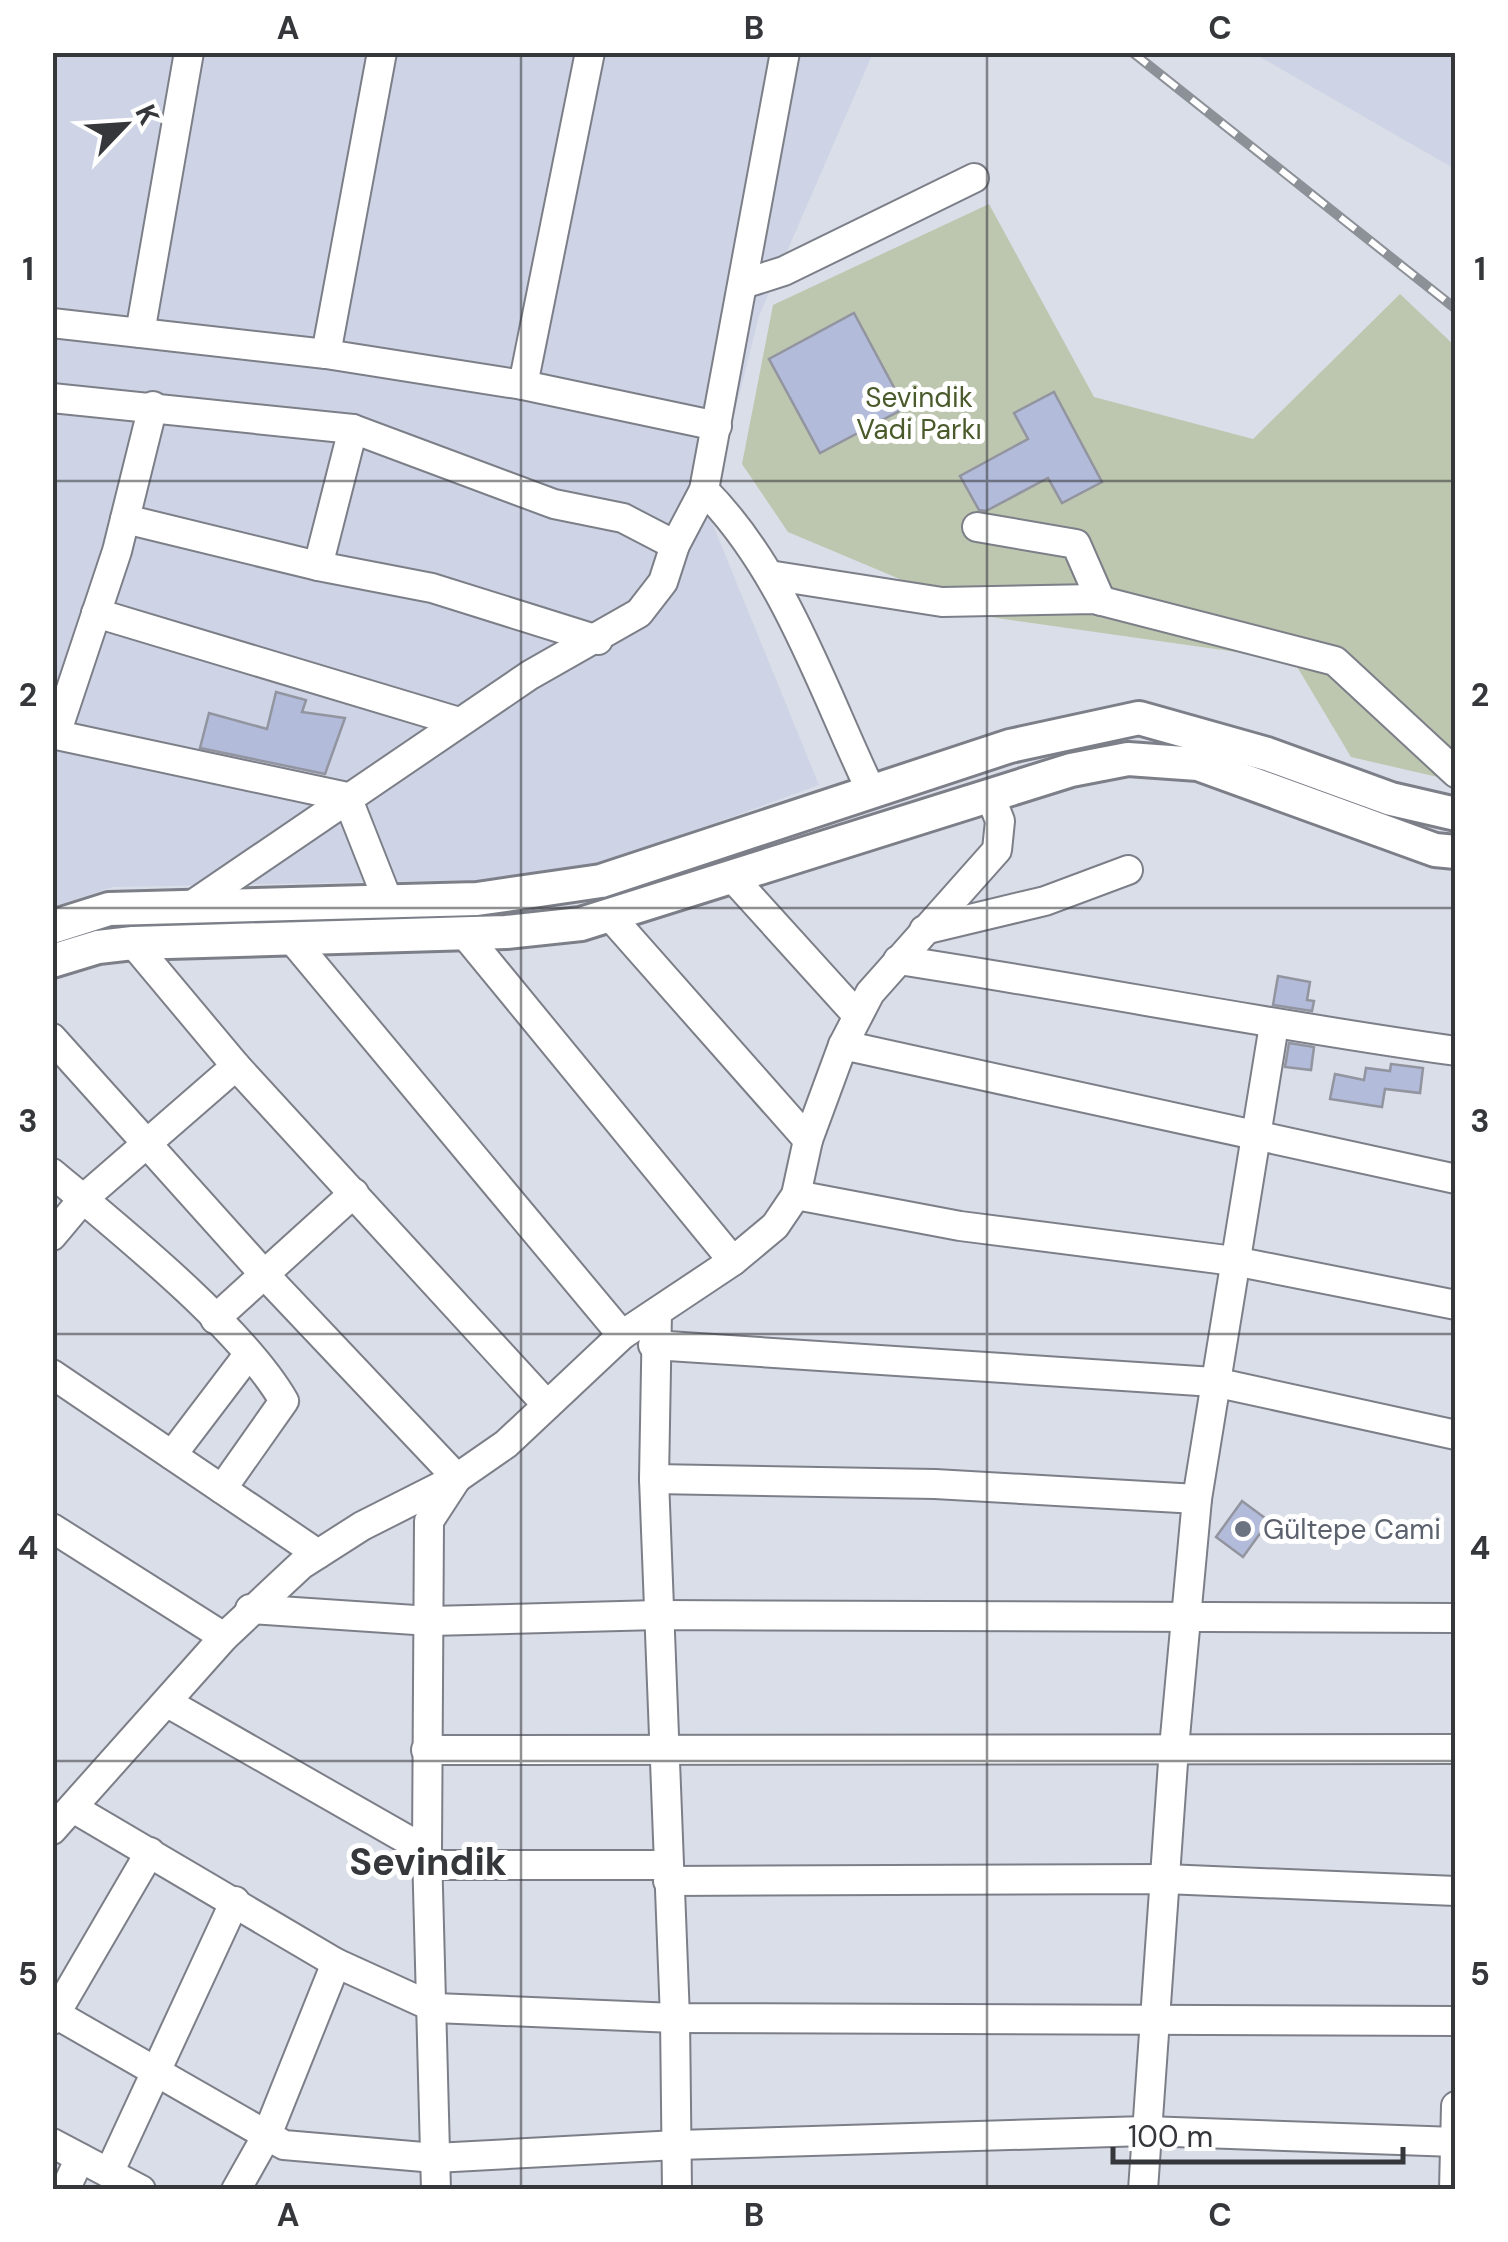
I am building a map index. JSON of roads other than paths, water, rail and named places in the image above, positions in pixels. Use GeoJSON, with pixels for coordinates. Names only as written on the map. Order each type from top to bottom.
{"type":"FeatureCollection","features":[{"type":"Feature","properties":{"kind":"main road"},"geometry":{"type":"LineString","coordinates":[[52,928],[109,910],[192,904],[477,899],[601,881],[1010,746],[1139,718],[1267,754],[1391,799],[1456,814]]}},
{"type":"Feature","properties":{"kind":"main road"},"geometry":{"type":"LineString","coordinates":[[52,961],[98,948],[133,944],[581,924],[1071,770],[1128,759],[1198,764],[1435,850],[1456,852]]}},
{"type":"Feature","properties":{"kind":"street"},"geometry":{"type":"LineString","coordinates":[[140,332],[188,52]]}},
{"type":"Feature","properties":{"kind":"street"},"geometry":{"type":"LineString","coordinates":[[326,354],[382,52]]}},
{"type":"Feature","properties":{"kind":"street"},"geometry":{"type":"LineString","coordinates":[[523,385],[590,52]]}},
{"type":"Feature","properties":{"kind":"street"},"geometry":{"type":"LineString","coordinates":[[192,904],[530,675],[598,640],[639,613],[663,582],[675,545],[704,490],[784,52]]}},
{"type":"Feature","properties":{"kind":"street"},"geometry":{"type":"LineString","coordinates":[[743,284],[784,271],[974,178]]}},
{"type":"Feature","properties":{"kind":"street"},"geometry":{"type":"LineString","coordinates":[[52,323],[326,354],[523,385],[717,426]]}},
{"type":"Feature","properties":{"kind":"street"},"geometry":{"type":"LineString","coordinates":[[52,398],[353,429],[554,504],[622,518],[675,545]]}},
{"type":"Feature","properties":{"kind":"street"},"geometry":{"type":"LineString","coordinates":[[153,406],[125,520],[54,734],[347,797]]}},
{"type":"Feature","properties":{"kind":"street"},"geometry":{"type":"LineString","coordinates":[[318,566],[353,429]]}},
{"type":"Feature","properties":{"kind":"street"},"geometry":{"type":"LineString","coordinates":[[704,490],[736,522],[769,575],[872,793]]}},
{"type":"Feature","properties":{"kind":"street"},"geometry":{"type":"LineString","coordinates":[[125,520],[318,566],[432,588],[598,640]]}},
{"type":"Feature","properties":{"kind":"street"},"geometry":{"type":"LineString","coordinates":[[977,528],[1076,544],[1101,601]]}},
{"type":"Feature","properties":{"kind":"street"},"geometry":{"type":"LineString","coordinates":[[769,575],[942,602],[1101,601],[1336,661],[1456,773]]}},
{"type":"Feature","properties":{"kind":"street"},"geometry":{"type":"LineString","coordinates":[[96,614],[460,722]]}},
{"type":"Feature","properties":{"kind":"street"},"geometry":{"type":"LineString","coordinates":[[52,1830],[250,1608],[318,1554],[457,1478],[506,1444],[622,1335],[732,1261],[775,1226],[796,1195],[808,1140],[857,1015],[898,960],[997,850],[1000,821],[990,795]]}},
{"type":"Feature","properties":{"kind":"street"},"geometry":{"type":"LineString","coordinates":[[347,797],[388,900]]}},
{"type":"Feature","properties":{"kind":"street"},"geometry":{"type":"LineString","coordinates":[[924,930],[1046,901],[1128,870]]}},
{"type":"Feature","properties":{"kind":"street"},"geometry":{"type":"LineString","coordinates":[[733,878],[857,1015]]}},
{"type":"Feature","properties":{"kind":"street"},"geometry":{"type":"LineString","coordinates":[[610,916],[808,1140]]}},
{"type":"Feature","properties":{"kind":"street"},"geometry":{"type":"LineString","coordinates":[[463,932],[732,1261]]}},
{"type":"Feature","properties":{"kind":"street"},"geometry":{"type":"LineString","coordinates":[[292,938],[622,1335]]}},
{"type":"Feature","properties":{"kind":"street"},"geometry":{"type":"LineString","coordinates":[[133,944],[236,1066],[546,1405]]}},
{"type":"Feature","properties":{"kind":"street"},"geometry":{"type":"LineString","coordinates":[[898,960],[1093,990],[1274,1026],[1456,1052]]}},
{"type":"Feature","properties":{"kind":"street"},"geometry":{"type":"LineString","coordinates":[[1142,2190],[1174,1748],[1197,1499],[1274,1026]]}},
{"type":"Feature","properties":{"kind":"street"},"geometry":{"type":"LineString","coordinates":[[52,1038],[263,1273],[457,1478]]}},
{"type":"Feature","properties":{"kind":"street"},"geometry":{"type":"LineString","coordinates":[[844,1045],[1456,1179]]}},
{"type":"Feature","properties":{"kind":"street"},"geometry":{"type":"LineString","coordinates":[[52,1236],[83,1199],[236,1066]]}},
{"type":"Feature","properties":{"kind":"street"},"geometry":{"type":"LineString","coordinates":[[52,1173],[215,1319],[284,1401],[222,1489]]}},
{"type":"Feature","properties":{"kind":"street"},"geometry":{"type":"LineString","coordinates":[[215,1319],[354,1193]]}},
{"type":"Feature","properties":{"kind":"street"},"geometry":{"type":"LineString","coordinates":[[796,1195],[960,1226],[1234,1261],[1456,1305]]}},
{"type":"Feature","properties":{"kind":"street"},"geometry":{"type":"LineString","coordinates":[[657,1312],[653,1345],[654,1479],[675,2018],[677,2190]]}},
{"type":"Feature","properties":{"kind":"street"},"geometry":{"type":"LineString","coordinates":[[653,1345],[1214,1382],[1456,1435]]}},
{"type":"Feature","properties":{"kind":"street"},"geometry":{"type":"LineString","coordinates":[[172,1456],[248,1355]]}},
{"type":"Feature","properties":{"kind":"street"},"geometry":{"type":"LineString","coordinates":[[52,1374],[318,1554]]}},
{"type":"Feature","properties":{"kind":"street"},"geometry":{"type":"LineString","coordinates":[[436,2190],[426,1750],[430,1521],[438,1501],[457,1478]]}},
{"type":"Feature","properties":{"kind":"street"},"geometry":{"type":"LineString","coordinates":[[654,1479],[936,1484],[1197,1499]]}},
{"type":"Feature","properties":{"kind":"street"},"geometry":{"type":"LineString","coordinates":[[52,1528],[224,1637]]}},
{"type":"Feature","properties":{"kind":"street"},"geometry":{"type":"LineString","coordinates":[[250,1608],[430,1622],[658,1615],[1456,1618]]}},
{"type":"Feature","properties":{"kind":"street"},"geometry":{"type":"LineString","coordinates":[[168,1703],[427,1858],[668,1873],[1165,1879],[1456,1891]]}},
{"type":"Feature","properties":{"kind":"street"},"geometry":{"type":"LineString","coordinates":[[426,1750],[1456,1749]]}},
{"type":"Feature","properties":{"kind":"street"},"geometry":{"type":"LineString","coordinates":[[72,1808],[336,1963],[434,2008],[675,2018],[1456,2022]]}},
{"type":"Feature","properties":{"kind":"street"},"geometry":{"type":"LineString","coordinates":[[150,1852],[54,2015],[284,2144],[435,2158],[677,2145],[1146,2130],[1455,2142]]}},
{"type":"Feature","properties":{"kind":"street"},"geometry":{"type":"LineString","coordinates":[[109,2173],[235,1901]]}},
{"type":"Feature","properties":{"kind":"street"},"geometry":{"type":"LineString","coordinates":[[236,2190],[267,2135],[336,1963]]}},
{"type":"Feature","properties":{"kind":"street"},"geometry":{"type":"LineString","coordinates":[[1454,2190],[1456,2106]]}},
{"type":"Feature","properties":{"kind":"street"},"geometry":{"type":"LineString","coordinates":[[52,2143],[140,2190]]}},
{"type":"Feature","properties":{"kind":"street"},"geometry":{"type":"LineString","coordinates":[[65,2190],[80,2158]]}},
{"type":"Feature","properties":{"kind":"railway"},"geometry":{"type":"LineString","coordinates":[[1132,52],[1456,309]]}},
{"type":"Feature","properties":{"kind":"place","name":"Gültepe Cami"},"geometry":{"type":"Point","coordinates":[1243,1529]}},
{"type":"Feature","properties":{"kind":"district","name":"Sevindik"},"geometry":{"type":"Point","coordinates":[428,1862]}},
{"type":"Feature","properties":{"kind":"park label","name":"Sevindik Vadi Parkı"},"geometry":{"type":"Point","coordinates":[919,413]}}]}
